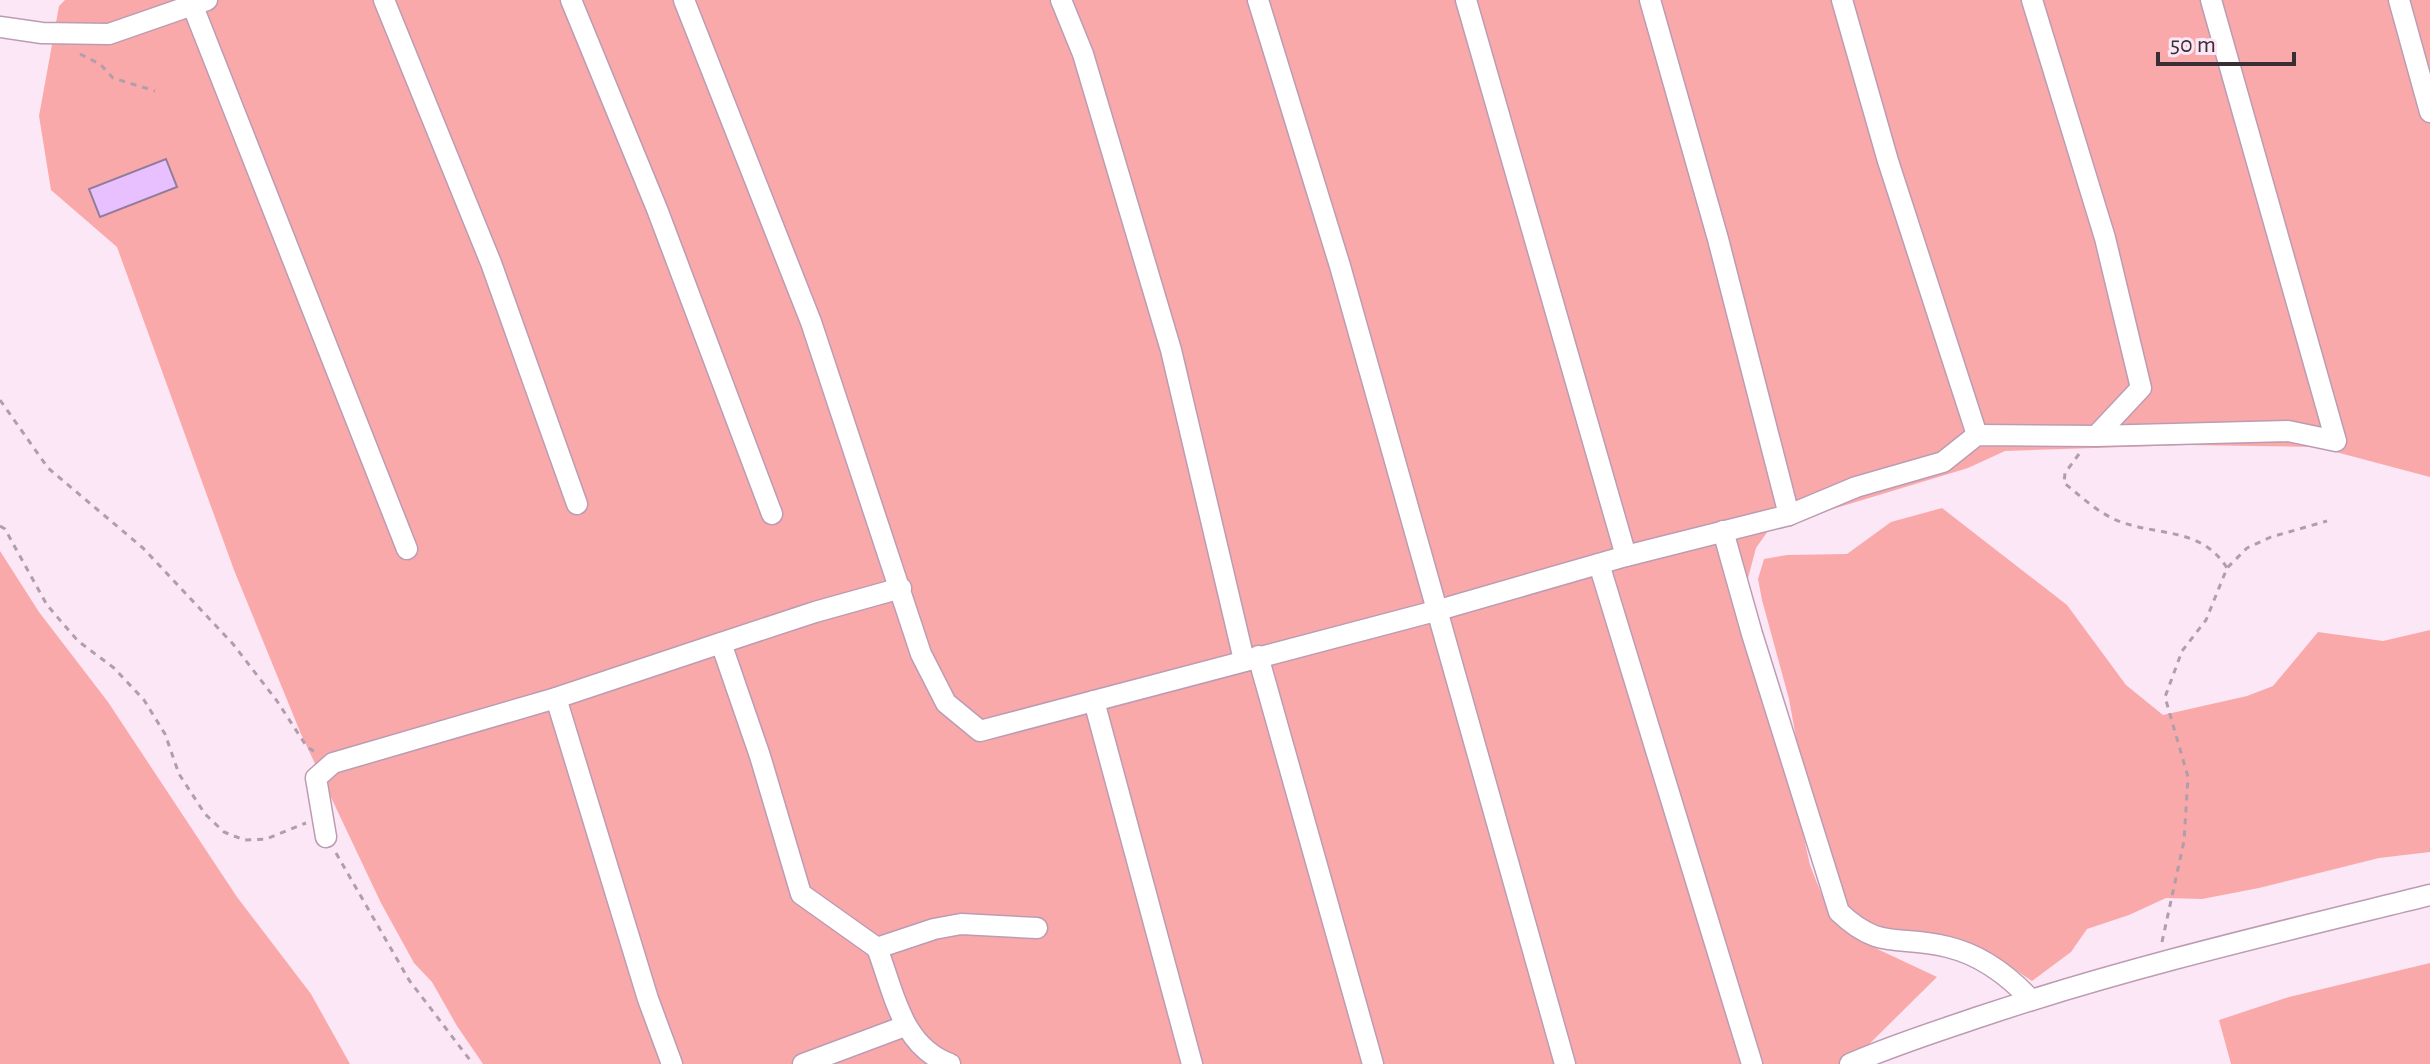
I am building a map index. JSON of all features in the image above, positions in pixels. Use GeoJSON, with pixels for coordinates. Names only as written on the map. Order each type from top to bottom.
{"type":"FeatureCollection","features":[{"type":"Feature","properties":{"kind":"street"},"geometry":{"type":"LineString","coordinates":[[384,0],[491,263],[577,504]]}},
{"type":"Feature","properties":{"kind":"street"},"geometry":{"type":"LineString","coordinates":[[571,0],[657,209],[772,514]]}},
{"type":"Feature","properties":{"kind":"street"},"geometry":{"type":"LineString","coordinates":[[684,0],[811,322],[921,654],[946,703],[980,731],[1439,610],[1626,556],[1789,515],[1856,487],[1943,462],[1977,435],[2096,436],[2288,431],[2336,441],[2211,0]]}},
{"type":"Feature","properties":{"kind":"street"},"geometry":{"type":"LineString","coordinates":[[1061,0],[1083,54],[1171,350],[1251,658],[1373,1064]]}},
{"type":"Feature","properties":{"kind":"street"},"geometry":{"type":"LineString","coordinates":[[1258,0],[1345,281],[1565,1064]]}},
{"type":"Feature","properties":{"kind":"street"},"geometry":{"type":"LineString","coordinates":[[1466,0],[1626,556]]}},
{"type":"Feature","properties":{"kind":"street"},"geometry":{"type":"LineString","coordinates":[[1650,0],[1718,239],[1789,515]]}},
{"type":"Feature","properties":{"kind":"street"},"geometry":{"type":"LineString","coordinates":[[1842,0],[1888,161],[1977,435]]}},
{"type":"Feature","properties":{"kind":"street"},"geometry":{"type":"LineString","coordinates":[[2032,0],[2105,238],[2141,388],[2096,436]]}},
{"type":"Feature","properties":{"kind":"street"},"geometry":{"type":"LineString","coordinates":[[2399,0],[2430,112]]}},
{"type":"Feature","properties":{"kind":"street"},"geometry":{"type":"LineString","coordinates":[[0,27],[42,33],[109,34],[200,2],[407,549]]}},
{"type":"Feature","properties":{"kind":"street"},"geometry":{"type":"LineString","coordinates":[[1723,531],[1839,912],[1856,928],[1883,941],[1912,940],[1949,947],[1977,957],[2008,977],[2031,1000]]}},
{"type":"Feature","properties":{"kind":"street"},"geometry":{"type":"LineString","coordinates":[[1599,564],[1752,1064]]}},
{"type":"Feature","properties":{"kind":"street"},"geometry":{"type":"LineString","coordinates":[[326,837],[316,778],[333,763],[556,698],[815,612],[901,588]]}},
{"type":"Feature","properties":{"kind":"street"},"geometry":{"type":"LineString","coordinates":[[721,643],[756,742],[801,894],[877,948],[905,1026],[926,1057],[950,1064]]}},
{"type":"Feature","properties":{"kind":"street"},"geometry":{"type":"LineString","coordinates":[[556,698],[648,999],[672,1064]]}},
{"type":"Feature","properties":{"kind":"street"},"geometry":{"type":"LineString","coordinates":[[1094,701],[1192,1064]]}},
{"type":"Feature","properties":{"kind":"street"},"geometry":{"type":"LineString","coordinates":[[1850,1064],[1888,1048],[2031,1000],[2239,941],[2430,895]]}},
{"type":"Feature","properties":{"kind":"street"},"geometry":{"type":"LineString","coordinates":[[877,948],[934,929],[961,924],[1037,928]]}},
{"type":"Feature","properties":{"kind":"street"},"geometry":{"type":"LineString","coordinates":[[803,1064],[905,1026]]}},
{"type":"Feature","properties":{"kind":"path"},"geometry":{"type":"LineString","coordinates":[[42,33],[100,64],[113,78],[155,91]]}},
{"type":"Feature","properties":{"kind":"path"},"geometry":{"type":"LineString","coordinates":[[0,400],[48,468],[143,548],[233,644],[277,701],[307,747],[333,763]]}},
{"type":"Feature","properties":{"kind":"path"},"geometry":{"type":"LineString","coordinates":[[2096,436],[2065,473],[2064,483],[2085,501],[2120,522],[2209,545],[2227,568]]}},
{"type":"Feature","properties":{"kind":"path"},"geometry":{"type":"LineString","coordinates":[[2155,965],[2184,841],[2188,777],[2165,697],[2182,651],[2206,620],[2227,568],[2247,548],[2271,537],[2327,521]]}},
{"type":"Feature","properties":{"kind":"path"},"geometry":{"type":"LineString","coordinates":[[0,526],[5,529],[47,605],[78,641],[114,668],[144,700],[165,734],[179,774],[205,814],[224,832],[244,840],[266,839],[308,823],[326,837],[409,980],[473,1064]]}},
{"type":"Feature","properties":{"kind":"shaded area"},"geometry":{"type":"Polygon","coordinates":[[[65,0],[2430,0],[2430,477],[2317,447],[2186,445],[2005,451],[1968,468],[1770,528],[1756,548],[1747,582],[1810,865],[1830,916],[1871,946],[1937,977],[1849,1064],[483,1064],[432,982],[414,963],[381,903],[301,734],[234,570],[117,247],[51,190],[39,116],[59,6],[65,0]]]}},
{"type":"Feature","properties":{"kind":"shaded area"},"geometry":{"type":"Polygon","coordinates":[[[1942,508],[2067,605],[2126,685],[2163,715],[2247,696],[2273,686],[2318,632],[2383,641],[2430,630],[2430,852],[2379,858],[2202,899],[2166,898],[2087,929],[2071,952],[2032,981],[1971,944],[1945,936],[1884,927],[1859,918],[1839,893],[1801,765],[1789,699],[1758,579],[1764,559],[1787,555],[1847,554],[1891,522],[1942,508]]]}},
{"type":"Feature","properties":{"kind":"shaded area"},"geometry":{"type":"Polygon","coordinates":[[[0,551],[39,612],[108,702],[237,897],[311,994],[350,1064],[0,1064],[0,551]]]}},
{"type":"Feature","properties":{"kind":"shaded area"},"geometry":{"type":"Polygon","coordinates":[[[2430,963],[2430,1064],[2231,1064],[2219,1020],[2289,997],[2430,963]]]}},
{"type":"Feature","properties":{"kind":"building"},"geometry":{"type":"Polygon","coordinates":[[[166,159],[177,187],[100,217],[89,189],[166,159]]]}}]}
